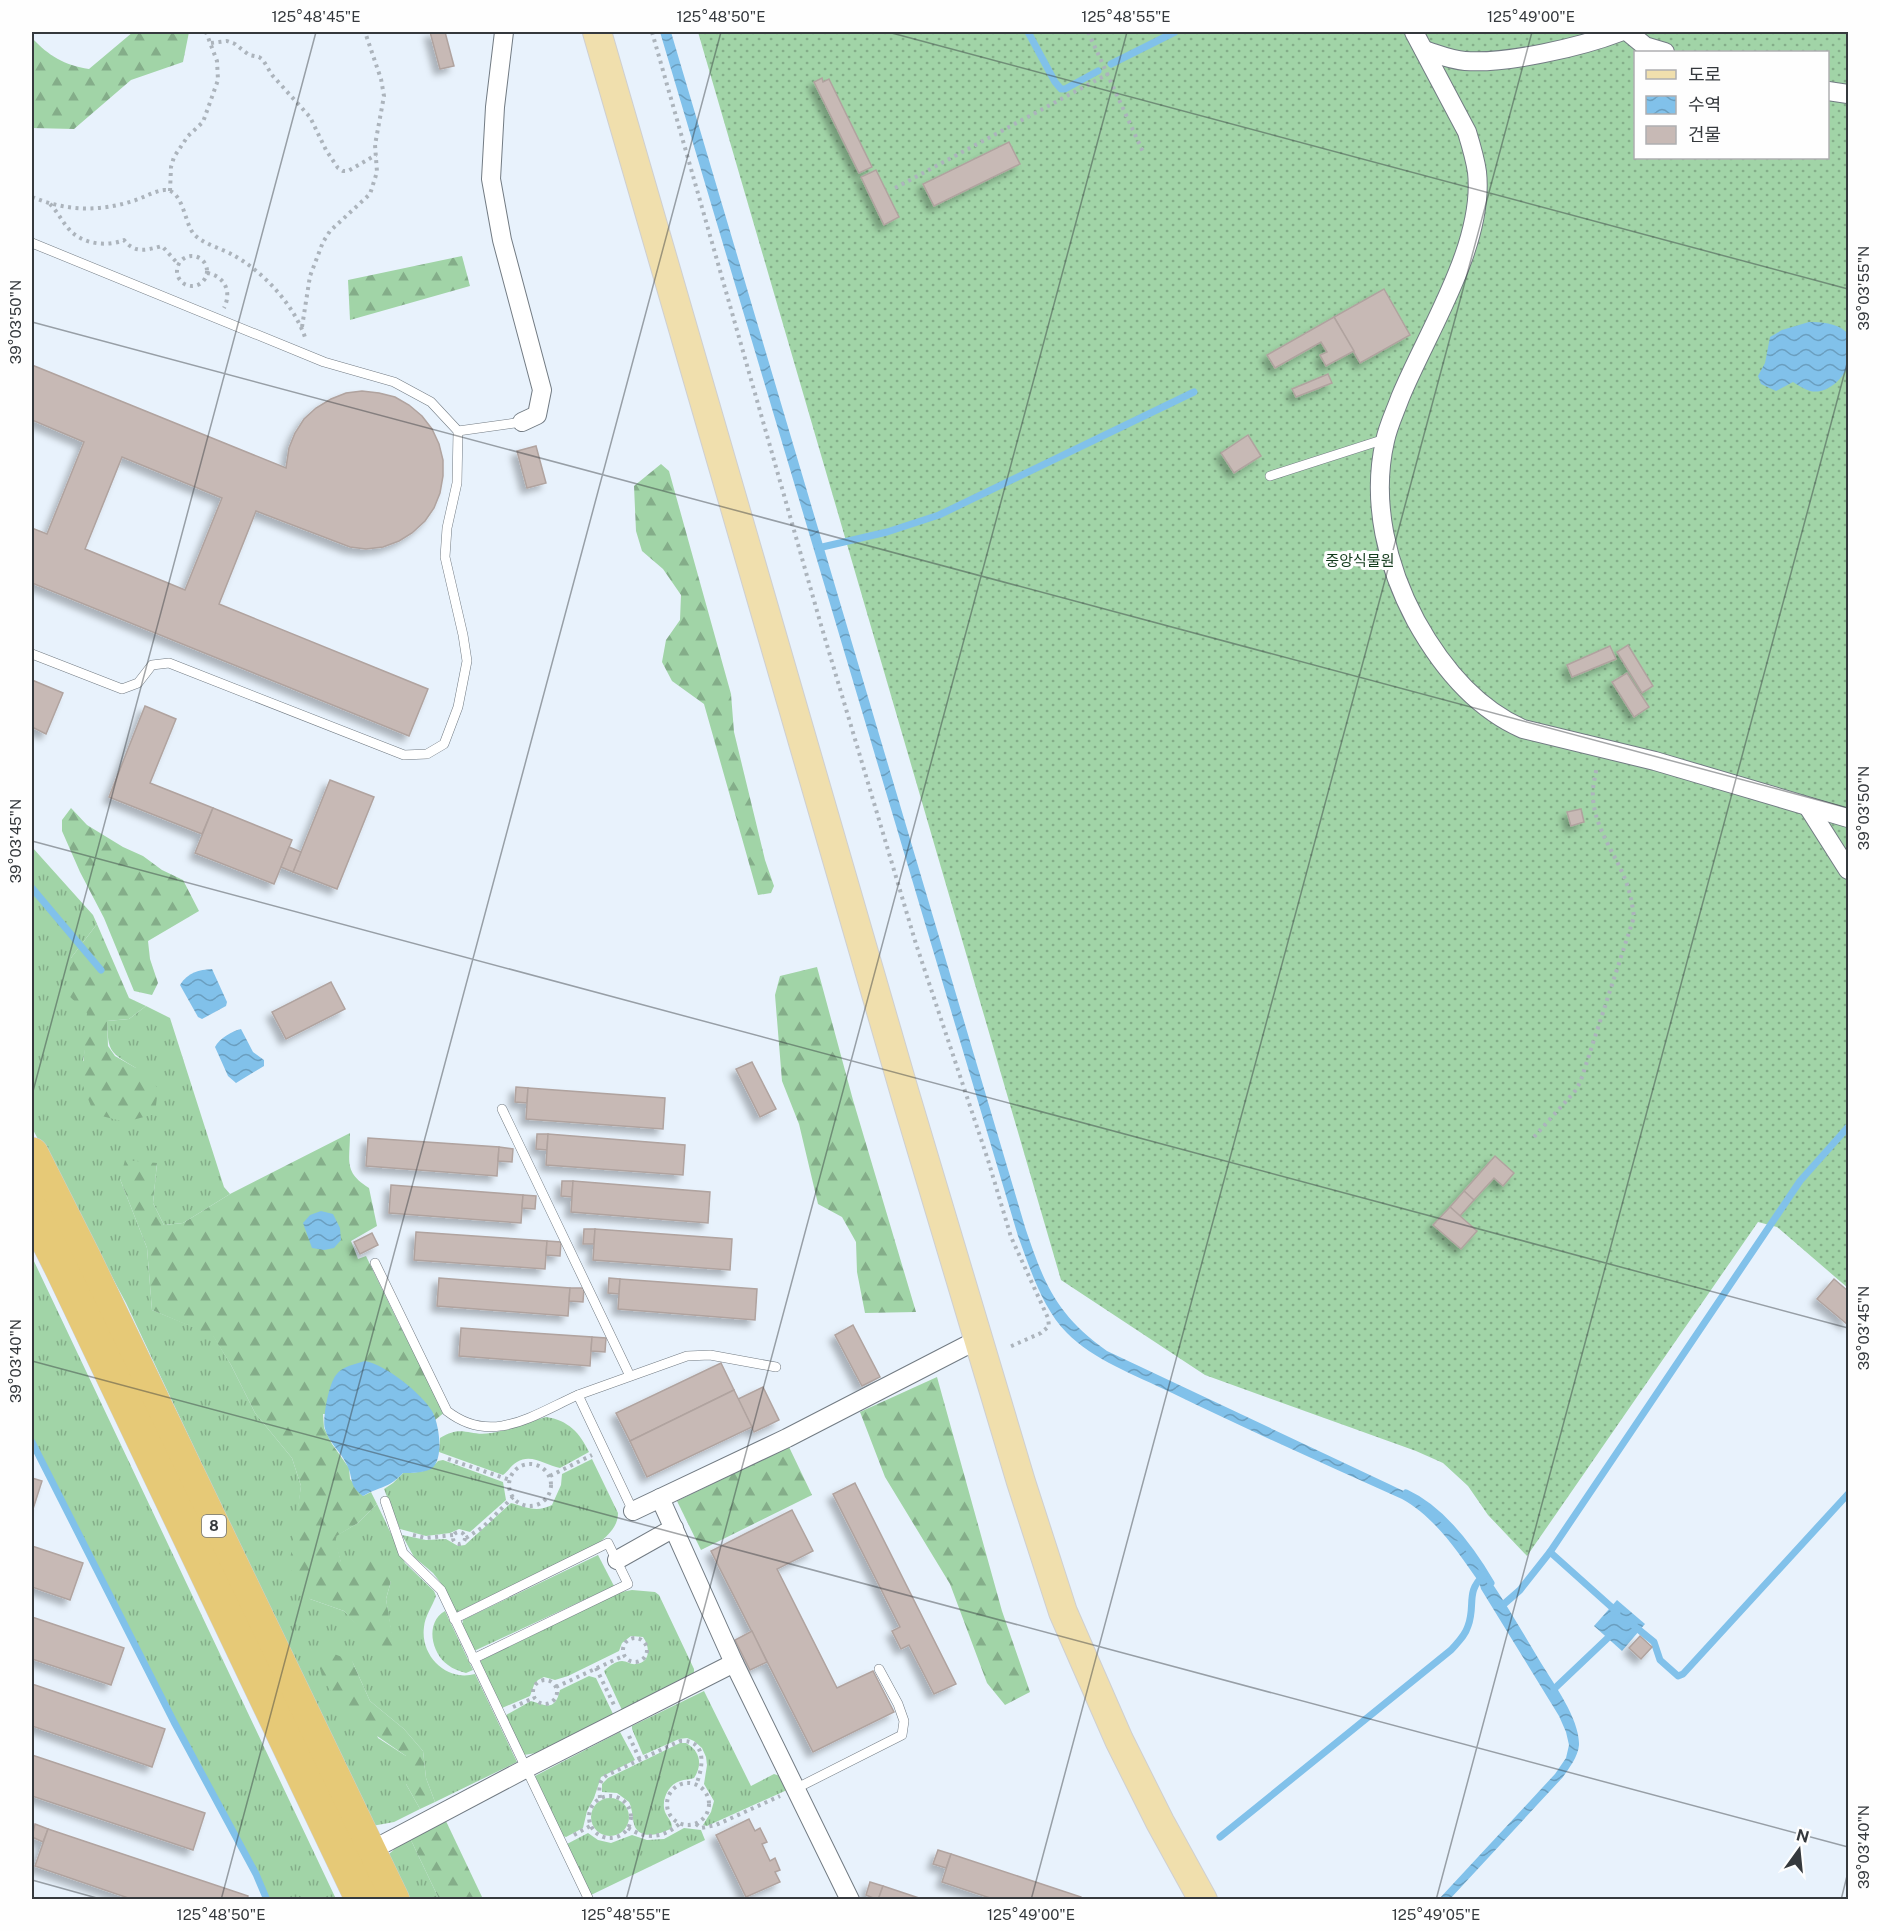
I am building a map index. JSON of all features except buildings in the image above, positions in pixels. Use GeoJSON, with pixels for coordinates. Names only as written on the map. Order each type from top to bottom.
{"type":"FeatureCollection","features":[{"type":"Feature","properties":{"kind":"highway","name":"8"},"geometry":{"type":"LineString","coordinates":[[32,1154],[85,1259],[393,1899]]}},
{"type":"Feature","properties":{"kind":"highway","name":"8"},"geometry":{"type":"LineString","coordinates":[[32,1210],[362,1899]]}},
{"type":"Feature","properties":{"kind":"main road"},"geometry":{"type":"LineString","coordinates":[[597,32],[892,1048],[981,1349],[1063,1612],[1119,1740],[1160,1822],[1203,1899]]}},
{"type":"Feature","properties":{"kind":"street"},"geometry":{"type":"LineString","coordinates":[[504,32],[495,107],[491,179],[502,240],[542,390],[537,415],[522,422]]}},
{"type":"Feature","properties":{"kind":"street"},"geometry":{"type":"LineString","coordinates":[[1414,32],[1470,141],[1477,173],[1477,197],[1469,239],[1457,275],[1407,381],[1385,439],[1380,478],[1384,536],[1410,610],[1429,645],[1451,675],[1481,704],[1506,722],[1523,729],[1655,760],[1848,818]]}},
{"type":"Feature","properties":{"kind":"street"},"geometry":{"type":"LineString","coordinates":[[1424,50],[1464,61],[1502,59],[1583,43],[1620,32]]}},
{"type":"Feature","properties":{"kind":"street"},"geometry":{"type":"LineString","coordinates":[[1628,32],[1645,46],[1662,51]]}},
{"type":"Feature","properties":{"kind":"street"},"geometry":{"type":"LineString","coordinates":[[1829,91],[1848,94]]}},
{"type":"Feature","properties":{"kind":"street"},"geometry":{"type":"LineString","coordinates":[[1808,807],[1848,870]]}},
{"type":"Feature","properties":{"kind":"street"},"geometry":{"type":"LineString","coordinates":[[633,1511],[981,1349]]}},
{"type":"Feature","properties":{"kind":"street"},"geometry":{"type":"LineString","coordinates":[[660,1498],[734,1664],[850,1899]]}},
{"type":"Feature","properties":{"kind":"street"},"geometry":{"type":"LineString","coordinates":[[617,1560],[674,1528]]}},
{"type":"Feature","properties":{"kind":"street"},"geometry":{"type":"LineString","coordinates":[[370,1851],[525,1769],[734,1664]]}},
{"type":"Feature","properties":{"kind":"lane"},"geometry":{"type":"LineString","coordinates":[[32,243],[324,362],[394,382],[431,402],[458,431],[457,483],[447,528],[445,557],[467,662],[458,707],[444,744],[427,754],[404,756],[169,663],[152,665],[138,682],[122,689],[32,654]]}},
{"type":"Feature","properties":{"kind":"lane"},"geometry":{"type":"LineString","coordinates":[[458,431],[522,422]]}},
{"type":"Feature","properties":{"kind":"lane"},"geometry":{"type":"LineString","coordinates":[[1270,476],[1385,439]]}},
{"type":"Feature","properties":{"kind":"lane"},"geometry":{"type":"LineString","coordinates":[[502,1109],[630,1376]]}},
{"type":"Feature","properties":{"kind":"lane"},"geometry":{"type":"LineString","coordinates":[[375,1263],[447,1411],[460,1421],[483,1428],[507,1426],[578,1395],[687,1356],[710,1355],[776,1367]]}},
{"type":"Feature","properties":{"kind":"lane"},"geometry":{"type":"LineString","coordinates":[[578,1395],[633,1511]]}},
{"type":"Feature","properties":{"kind":"lane"},"geometry":{"type":"LineString","coordinates":[[385,1501],[403,1553],[441,1590],[589,1899]]}},
{"type":"Feature","properties":{"kind":"lane"},"geometry":{"type":"LineString","coordinates":[[454,1619],[608,1543],[617,1560],[628,1584],[473,1659]]}},
{"type":"Feature","properties":{"kind":"lane"},"geometry":{"type":"LineString","coordinates":[[797,1788],[902,1735],[904,1721],[898,1704],[879,1669]]}},
{"type":"Feature","properties":{"kind":"path"},"geometry":{"type":"LineString","coordinates":[[170,192],[171,167],[174,157],[188,136],[203,122],[218,80],[219,71],[206,32]]}},
{"type":"Feature","properties":{"kind":"path"},"geometry":{"type":"LineString","coordinates":[[307,355],[302,328],[310,276],[323,242],[330,231],[370,194],[377,172],[377,130],[384,96],[381,79],[365,32]]}},
{"type":"Feature","properties":{"kind":"path"},"geometry":{"type":"LineString","coordinates":[[652,32],[818,614],[916,945],[988,1160],[1011,1237],[1048,1318],[1049,1326],[1041,1333],[981,1349]]}},
{"type":"Feature","properties":{"kind":"path"},"geometry":{"type":"LineString","coordinates":[[1088,32],[1143,152]]}},
{"type":"Feature","properties":{"kind":"path"},"geometry":{"type":"LineString","coordinates":[[211,43],[227,41],[249,55],[263,60],[272,75],[310,117],[338,168],[342,171],[348,171],[376,155]]}},
{"type":"Feature","properties":{"kind":"path"},"geometry":{"type":"LineString","coordinates":[[895,188],[1108,74]]}},
{"type":"Feature","properties":{"kind":"path"},"geometry":{"type":"LineString","coordinates":[[32,197],[70,208],[99,209],[164,190],[170,192],[181,204],[194,233],[232,254],[260,274],[290,309],[302,328]]}},
{"type":"Feature","properties":{"kind":"path"},"geometry":{"type":"LineString","coordinates":[[50,203],[74,234],[83,239],[111,244],[124,240],[139,250],[162,246],[179,265]]}},
{"type":"Feature","properties":{"kind":"path"},"geometry":{"type":"LineString","coordinates":[[195,256],[204,261],[207,273],[201,283],[187,285],[179,279],[177,269],[185,258],[195,256]]}},
{"type":"Feature","properties":{"kind":"path"},"geometry":{"type":"LineString","coordinates":[[207,273],[217,276],[227,288],[228,300],[223,310]]}},
{"type":"Feature","properties":{"kind":"path"},"geometry":{"type":"LineString","coordinates":[[1534,1137],[1576,1090],[1581,1080],[1634,917],[1631,894],[1622,871],[1602,835],[1595,811],[1594,781],[1601,748]]}},
{"type":"Feature","properties":{"kind":"path"},"geometry":{"type":"LineString","coordinates":[[550,1476],[602,1449]]}},
{"type":"Feature","properties":{"kind":"path"},"geometry":{"type":"LineString","coordinates":[[448,1459],[510,1480]]}},
{"type":"Feature","properties":{"kind":"path"},"geometry":{"type":"LineString","coordinates":[[530,1464],[538,1465],[550,1476],[552,1485],[550,1492],[546,1500],[539,1504],[523,1505],[513,1497],[509,1486],[515,1470],[530,1464]]}},
{"type":"Feature","properties":{"kind":"path"},"geometry":{"type":"LineString","coordinates":[[453,1535],[456,1544],[461,1544],[483,1527],[513,1497]]}},
{"type":"Feature","properties":{"kind":"path"},"geometry":{"type":"LineString","coordinates":[[394,1530],[426,1538],[462,1532],[466,1538]]}},
{"type":"Feature","properties":{"kind":"path"},"geometry":{"type":"LineString","coordinates":[[636,1638],[646,1645],[647,1652],[640,1661],[627,1660],[624,1655],[622,1649],[630,1639],[636,1638]]}},
{"type":"Feature","properties":{"kind":"path"},"geometry":{"type":"LineString","coordinates":[[556,1687],[624,1655]]}},
{"type":"Feature","properties":{"kind":"path"},"geometry":{"type":"LineString","coordinates":[[546,1680],[552,1682],[556,1687],[557,1694],[550,1703],[544,1704],[534,1698],[535,1686],[540,1682],[546,1680]]}},
{"type":"Feature","properties":{"kind":"path"},"geometry":{"type":"LineString","coordinates":[[499,1714],[534,1698]]}},
{"type":"Feature","properties":{"kind":"path"},"geometry":{"type":"LineString","coordinates":[[600,1798],[599,1788],[602,1779],[607,1775],[680,1741],[694,1744],[699,1750],[703,1765],[696,1785]]}},
{"type":"Feature","properties":{"kind":"path"},"geometry":{"type":"LineString","coordinates":[[680,1785],[696,1785],[703,1790],[709,1805],[707,1813],[703,1820],[696,1824],[687,1826],[679,1824],[668,1812],[666,1804],[668,1796],[680,1785]]}},
{"type":"Feature","properties":{"kind":"path"},"geometry":{"type":"LineString","coordinates":[[696,1824],[701,1828],[716,1826],[797,1788]]}},
{"type":"Feature","properties":{"kind":"path"},"geometry":{"type":"LineString","coordinates":[[613,1796],[627,1804],[631,1820],[628,1828],[622,1834],[606,1838],[592,1830],[589,1814],[592,1806],[600,1798],[613,1796]]}},
{"type":"Feature","properties":{"kind":"path"},"geometry":{"type":"LineString","coordinates":[[628,1828],[647,1836],[660,1836],[679,1824]]}},
{"type":"Feature","properties":{"kind":"green space"},"geometry":{"type":"Polygon","coordinates":[[[133,32],[189,32],[183,62],[131,80],[74,129],[32,128],[32,38],[57,59],[89,69],[133,32]]]}},
{"type":"Feature","properties":{"kind":"green space","name":"중앙식물원"},"geometry":{"type":"Polygon","coordinates":[[[698,32],[1848,32],[1848,1288],[1777,1227],[1758,1222],[1527,1556],[1488,1515],[1468,1486],[1443,1463],[1416,1451],[1205,1375],[1061,1280],[698,32]]]}},
{"type":"Feature","properties":{"kind":"green space"},"geometry":{"type":"Polygon","coordinates":[[[462,256],[470,286],[350,320],[348,280],[462,256]]]}},
{"type":"Feature","properties":{"kind":"green space"},"geometry":{"type":"Polygon","coordinates":[[[661,464],[669,471],[731,694],[734,732],[765,860],[774,886],[771,893],[758,895],[704,704],[672,681],[662,662],[666,640],[680,620],[681,595],[663,569],[642,551],[636,531],[634,486],[661,464]]]}},
{"type":"Feature","properties":{"kind":"green space"},"geometry":{"type":"Polygon","coordinates":[[[71,808],[87,825],[183,880],[199,911],[148,941],[150,959],[158,983],[152,995],[134,991],[104,918],[62,831],[62,820],[71,808]]]}},
{"type":"Feature","properties":{"kind":"green space"},"geometry":{"type":"Polygon","coordinates":[[[32,847],[93,915],[97,924],[71,958],[88,1013],[83,1061],[136,1068],[112,1050],[108,1040],[107,1021],[129,1019],[146,1006],[170,1018],[224,1187],[230,1194],[183,1223],[164,1225],[153,1203],[157,1163],[120,1179],[147,1248],[152,1310],[213,1335],[255,1413],[292,1458],[301,1486],[297,1519],[310,1599],[344,1611],[362,1630],[394,1651],[386,1599],[391,1581],[391,1557],[341,1563],[334,1537],[358,1523],[377,1504],[405,1563],[434,1591],[436,1596],[424,1627],[426,1648],[431,1657],[446,1670],[455,1674],[475,1674],[517,1762],[435,1802],[426,1778],[423,1751],[404,1729],[370,1701],[352,1661],[378,1738],[406,1756],[406,1784],[420,1809],[394,1822],[372,1826],[126,1303],[32,1128],[32,847]]]}},
{"type":"Feature","properties":{"kind":"green space"},"geometry":{"type":"Polygon","coordinates":[[[97,924],[129,998],[146,1006],[129,1019],[107,1021],[108,1046],[115,1056],[136,1068],[158,1088],[155,1114],[125,1122],[94,1114],[82,1083],[87,1013],[67,994],[71,958],[97,924]]]}},
{"type":"Feature","properties":{"kind":"green space"},"geometry":{"type":"Polygon","coordinates":[[[817,967],[853,1100],[916,1312],[865,1313],[857,1272],[856,1242],[842,1217],[818,1204],[799,1124],[782,1081],[775,995],[780,976],[817,967]]]}},
{"type":"Feature","properties":{"kind":"green space"},"geometry":{"type":"Polygon","coordinates":[[[350,1133],[350,1165],[355,1177],[369,1188],[377,1226],[351,1241],[358,1259],[366,1256],[445,1412],[435,1420],[433,1413],[323,1414],[324,1428],[349,1468],[350,1479],[363,1496],[371,1492],[377,1504],[358,1523],[335,1537],[341,1562],[391,1556],[391,1581],[386,1599],[395,1651],[383,1656],[344,1611],[310,1599],[289,1567],[301,1486],[292,1458],[255,1413],[231,1365],[213,1336],[152,1310],[147,1248],[120,1179],[125,1160],[157,1163],[153,1203],[164,1225],[183,1223],[230,1194],[350,1133]]]}},
{"type":"Feature","properties":{"kind":"green space"},"geometry":{"type":"Polygon","coordinates":[[[32,1257],[336,1899],[269,1899],[32,1438],[32,1257]]]}},
{"type":"Feature","properties":{"kind":"green space"},"geometry":{"type":"Polygon","coordinates":[[[937,1377],[1002,1611],[1030,1692],[1005,1705],[987,1683],[950,1584],[885,1477],[860,1412],[937,1377]]]}},
{"type":"Feature","properties":{"kind":"green space"},"geometry":{"type":"Polygon","coordinates":[[[546,1417],[561,1421],[572,1428],[582,1439],[589,1452],[560,1468],[534,1459],[523,1460],[515,1463],[503,1475],[439,1452],[440,1438],[448,1434],[460,1431],[477,1434],[491,1433],[546,1417]]]}},
{"type":"Feature","properties":{"kind":"green space"},"geometry":{"type":"Polygon","coordinates":[[[789,1447],[812,1495],[701,1550],[677,1501],[789,1447]]]}},
{"type":"Feature","properties":{"kind":"green space"},"geometry":{"type":"Polygon","coordinates":[[[592,1459],[618,1513],[614,1527],[609,1534],[598,1544],[455,1613],[440,1582],[414,1557],[402,1535],[426,1540],[446,1539],[458,1546],[465,1545],[511,1503],[536,1509],[552,1505],[561,1485],[562,1474],[592,1459]]]}},
{"type":"Feature","properties":{"kind":"green space"},"geometry":{"type":"Polygon","coordinates":[[[443,1460],[503,1482],[506,1500],[470,1532],[459,1529],[450,1533],[426,1536],[400,1529],[384,1489],[403,1473],[422,1471],[443,1460]]]}},
{"type":"Feature","properties":{"kind":"green space"},"geometry":{"type":"Polygon","coordinates":[[[598,1555],[614,1586],[474,1651],[462,1626],[463,1620],[598,1555]]]}},
{"type":"Feature","properties":{"kind":"green space"},"geometry":{"type":"Polygon","coordinates":[[[632,1590],[655,1592],[659,1595],[694,1669],[694,1674],[622,1710],[604,1671],[620,1661],[634,1664],[644,1661],[648,1649],[643,1637],[631,1636],[622,1643],[619,1651],[568,1676],[555,1680],[544,1677],[534,1685],[530,1696],[502,1708],[480,1662],[482,1660],[621,1592],[632,1590]]]}},
{"type":"Feature","properties":{"kind":"green space"},"geometry":{"type":"Polygon","coordinates":[[[445,1611],[473,1670],[466,1673],[456,1670],[442,1660],[434,1646],[435,1622],[445,1611]]]}},
{"type":"Feature","properties":{"kind":"green space"},"geometry":{"type":"Polygon","coordinates":[[[314,1646],[352,1661],[370,1701],[404,1729],[423,1751],[426,1778],[435,1802],[420,1809],[406,1784],[406,1756],[351,1718],[323,1680],[314,1646]]]}},
{"type":"Feature","properties":{"kind":"green space"},"geometry":{"type":"Polygon","coordinates":[[[589,1676],[596,1678],[613,1714],[536,1753],[524,1755],[506,1715],[531,1701],[546,1705],[553,1704],[560,1690],[589,1676]]]}},
{"type":"Feature","properties":{"kind":"green space"},"geometry":{"type":"Polygon","coordinates":[[[704,1691],[751,1786],[774,1774],[780,1776],[787,1790],[707,1826],[703,1825],[711,1812],[714,1801],[704,1784],[707,1765],[702,1748],[687,1738],[679,1739],[643,1755],[632,1729],[632,1726],[704,1691]]]}},
{"type":"Feature","properties":{"kind":"green space"},"geometry":{"type":"Polygon","coordinates":[[[620,1732],[635,1760],[601,1777],[587,1811],[583,1828],[566,1837],[563,1836],[535,1776],[620,1732]]]}},
{"type":"Feature","properties":{"kind":"green space"},"geometry":{"type":"Polygon","coordinates":[[[680,1743],[691,1746],[697,1754],[699,1768],[697,1773],[694,1778],[675,1783],[668,1790],[664,1800],[664,1810],[672,1828],[658,1834],[642,1834],[635,1827],[629,1802],[617,1793],[602,1792],[602,1784],[608,1778],[680,1743]]]}},
{"type":"Feature","properties":{"kind":"green space"},"geometry":{"type":"Polygon","coordinates":[[[610,1798],[623,1804],[629,1817],[623,1830],[610,1836],[597,1830],[591,1817],[597,1804],[610,1798]]]}},
{"type":"Feature","properties":{"kind":"green space"},"geometry":{"type":"Polygon","coordinates":[[[445,1819],[483,1899],[439,1899],[409,1836],[445,1819]]]}},
{"type":"Feature","properties":{"kind":"green space"},"geometry":{"type":"Polygon","coordinates":[[[684,1828],[701,1830],[705,1840],[591,1895],[567,1844],[588,1833],[598,1840],[611,1843],[632,1835],[647,1840],[664,1839],[684,1828]]]}},
{"type":"Feature","properties":{"kind":"green space"},"geometry":{"type":"Polygon","coordinates":[[[409,1836],[439,1899],[407,1899],[388,1855],[409,1836]]]}},
{"type":"Feature","properties":{"kind":"water"},"geometry":{"type":"Polygon","coordinates":[[[660,32],[671,32],[1025,1227],[1039,1266],[1054,1297],[1075,1324],[1107,1351],[1402,1490],[1428,1507],[1450,1528],[1479,1564],[1571,1714],[1579,1745],[1577,1754],[1563,1777],[1450,1899],[1439,1899],[1555,1774],[1566,1758],[1569,1745],[1566,1732],[1559,1716],[1481,1589],[1479,1582],[1436,1525],[1414,1507],[1402,1499],[1102,1359],[1067,1333],[1050,1312],[1032,1274],[1018,1236],[660,32]]]}},
{"type":"Feature","properties":{"kind":"water"},"geometry":{"type":"Polygon","coordinates":[[[1809,322],[1833,325],[1847,333],[1848,361],[1843,375],[1828,388],[1816,392],[1793,382],[1776,391],[1761,384],[1758,376],[1765,363],[1770,337],[1782,330],[1809,322]]]}},
{"type":"Feature","properties":{"kind":"water"},"geometry":{"type":"Polygon","coordinates":[[[212,969],[227,1002],[226,1006],[202,1019],[198,1017],[180,985],[194,972],[212,969]]]}},
{"type":"Feature","properties":{"kind":"water"},"geometry":{"type":"Polygon","coordinates":[[[241,1029],[253,1052],[264,1060],[264,1066],[236,1083],[228,1076],[215,1047],[226,1036],[241,1029]]]}},
{"type":"Feature","properties":{"kind":"water"},"geometry":{"type":"Polygon","coordinates":[[[321,1211],[333,1214],[340,1228],[341,1240],[334,1248],[324,1250],[312,1248],[303,1223],[310,1215],[321,1211]]]}},
{"type":"Feature","properties":{"kind":"water"},"geometry":{"type":"Polygon","coordinates":[[[365,1361],[393,1374],[412,1388],[427,1404],[437,1424],[439,1450],[438,1458],[431,1469],[403,1473],[388,1485],[363,1496],[353,1485],[347,1465],[329,1439],[324,1424],[333,1379],[345,1367],[365,1361]]]}},
{"type":"Feature","properties":{"kind":"water"},"geometry":{"type":"Polygon","coordinates":[[[1617,1600],[1645,1624],[1622,1651],[1594,1626],[1617,1600]]]}},
{"type":"Feature","properties":{"kind":"waterway"},"geometry":{"type":"LineString","coordinates":[[1028,32],[1061,89],[1098,71]]}},
{"type":"Feature","properties":{"kind":"waterway"},"geometry":{"type":"LineString","coordinates":[[1111,64],[1175,32]]}},
{"type":"Feature","properties":{"kind":"waterway"},"geometry":{"type":"LineString","coordinates":[[818,548],[887,532],[939,515],[1194,392]]}},
{"type":"Feature","properties":{"kind":"waterway"},"geometry":{"type":"LineString","coordinates":[[32,888],[101,970]]}},
{"type":"Feature","properties":{"kind":"waterway"},"geometry":{"type":"LineString","coordinates":[[1504,1604],[1520,1590],[1550,1552],[1800,1181],[1848,1127]]}},
{"type":"Feature","properties":{"kind":"waterway"},"geometry":{"type":"LineString","coordinates":[[32,1442],[174,1722],[256,1874],[267,1900]]}},
{"type":"Feature","properties":{"kind":"waterway"},"geometry":{"type":"LineString","coordinates":[[1406,1493],[1432,1509],[1444,1520],[1465,1544],[1491,1583]]}},
{"type":"Feature","properties":{"kind":"waterway"},"geometry":{"type":"LineString","coordinates":[[1633,1625],[1654,1642],[1660,1660],[1678,1676],[1683,1674],[1848,1494]]}},
{"type":"Feature","properties":{"kind":"waterway"},"geometry":{"type":"LineString","coordinates":[[1550,1552],[1617,1612]]}},
{"type":"Feature","properties":{"kind":"waterway"},"geometry":{"type":"LineString","coordinates":[[1220,1837],[1451,1650],[1467,1630],[1473,1593],[1478,1581],[1484,1575]]}},
{"type":"Feature","properties":{"kind":"waterway"},"geometry":{"type":"LineString","coordinates":[[1554,1689],[1613,1633]]}}]}
